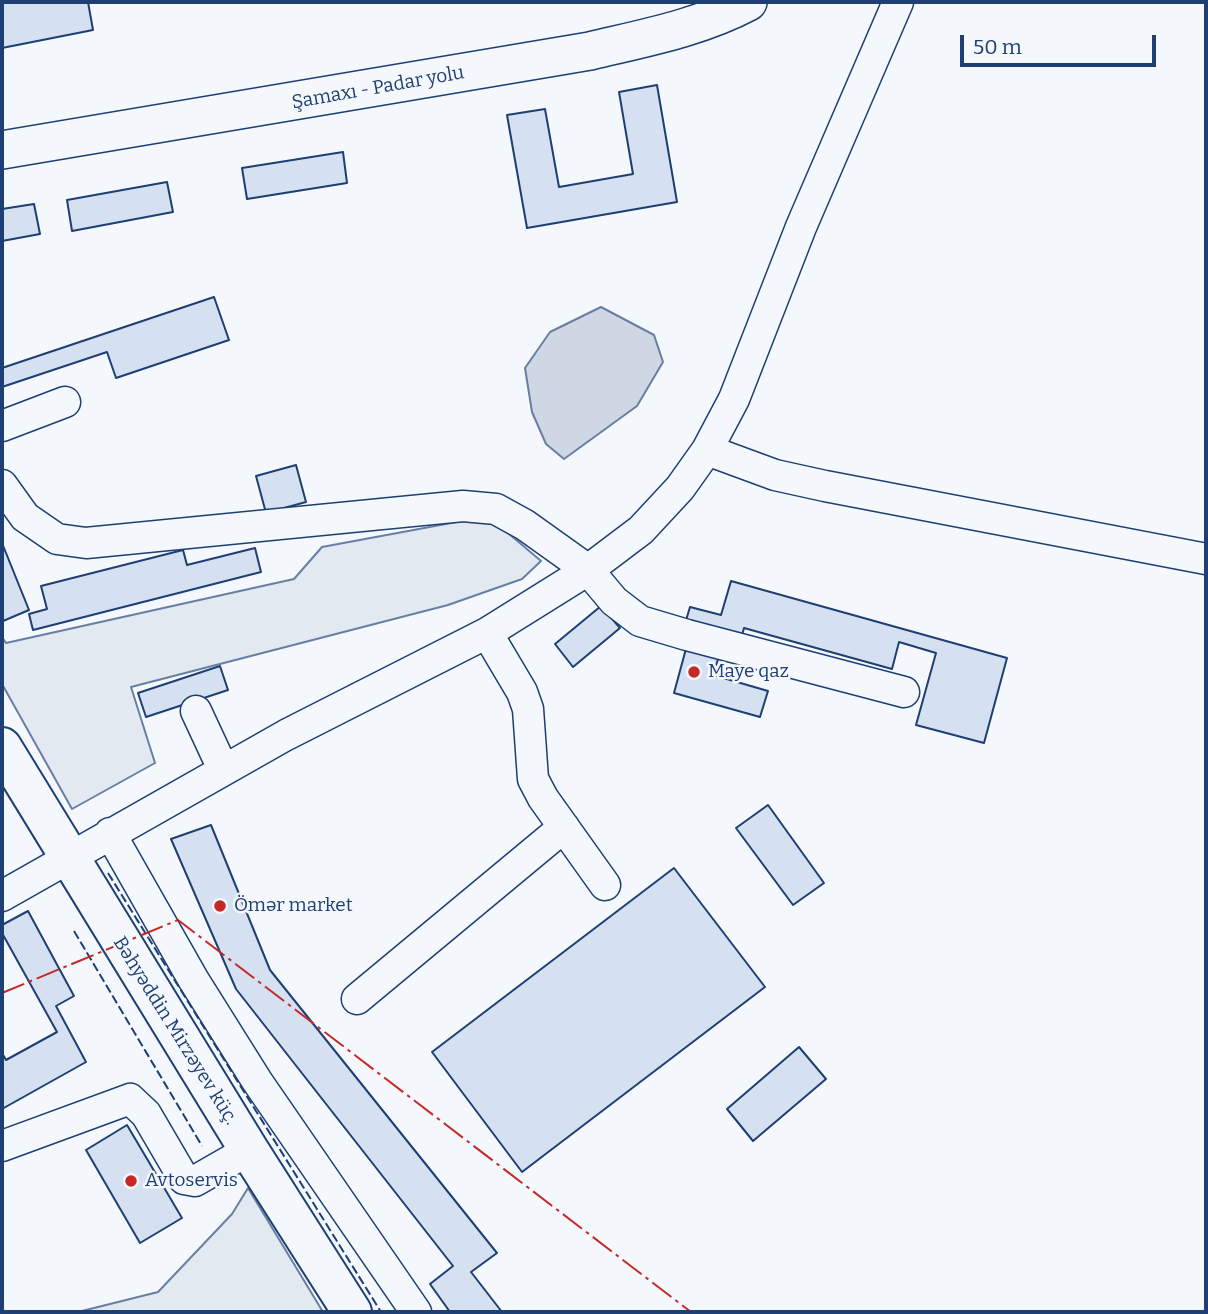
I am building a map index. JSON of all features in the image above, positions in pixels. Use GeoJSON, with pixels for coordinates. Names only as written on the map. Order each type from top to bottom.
{"type":"FeatureCollection","features":[{"type":"Feature","properties":{"kind":"highway","name":"Bəhyəddin Mirzəyev küç."},"geometry":{"type":"LineString","coordinates":[[2,747],[249,1150],[352,1312]]}},
{"type":"Feature","properties":{"kind":"main road","name":"Şamaxı - Padar yolu"},"geometry":{"type":"LineString","coordinates":[[2,150],[590,51],[664,34],[720,17],[748,2]]}},
{"type":"Feature","properties":{"kind":"lane"},"geometry":{"type":"LineString","coordinates":[[2,896],[223,769],[487,633],[588,570],[641,530],[680,488],[707,450],[734,399],[801,227],[898,2]]}},
{"type":"Feature","properties":{"kind":"lane"},"geometry":{"type":"LineString","coordinates":[[2,426],[65,402]]}},
{"type":"Feature","properties":{"kind":"lane"},"geometry":{"type":"LineString","coordinates":[[707,450],[775,475],[825,486],[1206,559]]}},
{"type":"Feature","properties":{"kind":"lane"},"geometry":{"type":"LineString","coordinates":[[2,485],[25,517],[46,532],[57,539],[86,544],[463,506],[496,509],[525,525],[588,570],[614,601],[640,621],[904,692]]}},
{"type":"Feature","properties":{"kind":"lane"},"geometry":{"type":"LineString","coordinates":[[487,633],[522,692],[528,709],[533,779],[543,798],[605,885]]}},
{"type":"Feature","properties":{"kind":"lane"},"geometry":{"type":"LineString","coordinates":[[196,711],[223,769]]}},
{"type":"Feature","properties":{"kind":"lane"},"geometry":{"type":"LineString","coordinates":[[357,999],[564,827]]}},
{"type":"Feature","properties":{"kind":"lane"},"geometry":{"type":"LineString","coordinates":[[110,833],[193,979],[257,1081],[416,1312]]}},
{"type":"Feature","properties":{"kind":"lane"},"geometry":{"type":"LineString","coordinates":[[2,1146],[130,1099],[146,1114],[184,1179],[195,1181],[249,1150]]}},
{"type":"Feature","properties":{"kind":"shaded area"},"geometry":{"type":"Polygon","coordinates":[[[601,307],[654,335],[663,362],[637,406],[564,459],[546,444],[532,412],[525,368],[550,332],[601,307]]]}},
{"type":"Feature","properties":{"kind":"shaded area"},"geometry":{"type":"Polygon","coordinates":[[[462,521],[495,522],[541,561],[522,579],[448,605],[131,687],[155,763],[72,809],[2,684],[2,637],[6,643],[294,579],[322,547],[462,521]]]}},
{"type":"Feature","properties":{"kind":"shaded area"},"geometry":{"type":"Polygon","coordinates":[[[248,1188],[323,1312],[78,1312],[158,1292],[232,1214],[248,1188]]]}},
{"type":"Feature","properties":{"kind":"building"},"geometry":{"type":"Polygon","coordinates":[[[88,2],[93,30],[2,48],[2,3],[88,2]]]}},
{"type":"Feature","properties":{"kind":"building"},"geometry":{"type":"Polygon","coordinates":[[[657,85],[677,202],[527,228],[507,115],[545,109],[559,187],[633,174],[619,92],[657,85]]]}},
{"type":"Feature","properties":{"kind":"building"},"geometry":{"type":"Polygon","coordinates":[[[343,152],[347,183],[247,199],[242,168],[343,152]]]}},
{"type":"Feature","properties":{"kind":"building"},"geometry":{"type":"Polygon","coordinates":[[[167,182],[173,212],[72,231],[67,200],[167,182]]]}},
{"type":"Feature","properties":{"kind":"building"},"geometry":{"type":"Polygon","coordinates":[[[34,204],[40,234],[2,241],[2,209],[34,204]]]}},
{"type":"Feature","properties":{"kind":"building"},"geometry":{"type":"Polygon","coordinates":[[[214,297],[229,340],[116,378],[107,352],[2,387],[2,368],[214,297]]]}},
{"type":"Feature","properties":{"kind":"building"},"geometry":{"type":"Polygon","coordinates":[[[296,465],[306,502],[266,513],[256,476],[296,465]]]}},
{"type":"Feature","properties":{"kind":"building"},"geometry":{"type":"Polygon","coordinates":[[[2,543],[29,610],[3,621],[2,618],[2,543]]]}},
{"type":"Feature","properties":{"kind":"building"},"geometry":{"type":"Polygon","coordinates":[[[255,548],[261,572],[33,630],[29,614],[47,609],[41,586],[183,550],[187,565],[255,548]]]}},
{"type":"Feature","properties":{"kind":"building"},"geometry":{"type":"Polygon","coordinates":[[[731,581],[1007,658],[984,743],[916,725],[936,653],[899,642],[892,669],[744,628],[740,643],[684,627],[690,607],[721,615],[731,581]]]}},
{"type":"Feature","properties":{"kind":"building"},"geometry":{"type":"Polygon","coordinates":[[[601,606],[620,628],[573,667],[555,644],[601,606]]]}},
{"type":"Feature","properties":{"kind":"building"},"geometry":{"type":"Polygon","coordinates":[[[687,645],[720,653],[713,675],[768,691],[760,717],[674,693],[687,645]]]}},
{"type":"Feature","properties":{"kind":"building"},"geometry":{"type":"Polygon","coordinates":[[[220,666],[228,690],[146,717],[138,693],[220,666]]]}},
{"type":"Feature","properties":{"kind":"building"},"geometry":{"type":"Polygon","coordinates":[[[768,805],[824,883],[793,905],[736,828],[768,805]]]}},
{"type":"Feature","properties":{"kind":"building"},"geometry":{"type":"Polygon","coordinates":[[[211,825],[270,970],[497,1253],[471,1272],[502,1312],[450,1312],[430,1284],[453,1266],[236,989],[171,839],[211,825]]]}},
{"type":"Feature","properties":{"kind":"building"},"geometry":{"type":"Polygon","coordinates":[[[674,868],[765,987],[522,1172],[432,1052],[674,868]]]}},
{"type":"Feature","properties":{"kind":"building"},"geometry":{"type":"Polygon","coordinates":[[[28,911],[74,996],[56,1006],[86,1062],[2,1109],[2,1053],[6,1060],[57,1032],[2,933],[2,925],[28,911]]]}},
{"type":"Feature","properties":{"kind":"building"},"geometry":{"type":"Polygon","coordinates":[[[799,1047],[826,1079],[753,1141],[727,1109],[799,1047]]]}},
{"type":"Feature","properties":{"kind":"building"},"geometry":{"type":"Polygon","coordinates":[[[127,1125],[182,1218],[140,1243],[86,1150],[127,1125]]]}},
{"type":"Feature","properties":{"kind":"fence"},"geometry":{"type":"LineString","coordinates":[[108,873],[381,1312]]}},
{"type":"Feature","properties":{"kind":"fence"},"geometry":{"type":"LineString","coordinates":[[74,931],[202,1146]]}},
{"type":"Feature","properties":{"kind":"power"},"geometry":{"type":"LineString","coordinates":[[2,993],[178,920],[691,1312]]}},
{"type":"Feature","properties":{"kind":"place","name":"Maye qaz"},"geometry":{"type":"Point","coordinates":[694,672]}},
{"type":"Feature","properties":{"kind":"place","name":"Ömər market"},"geometry":{"type":"Point","coordinates":[220,906]}},
{"type":"Feature","properties":{"kind":"place","name":"Avtoservis"},"geometry":{"type":"Point","coordinates":[131,1181]}}]}
